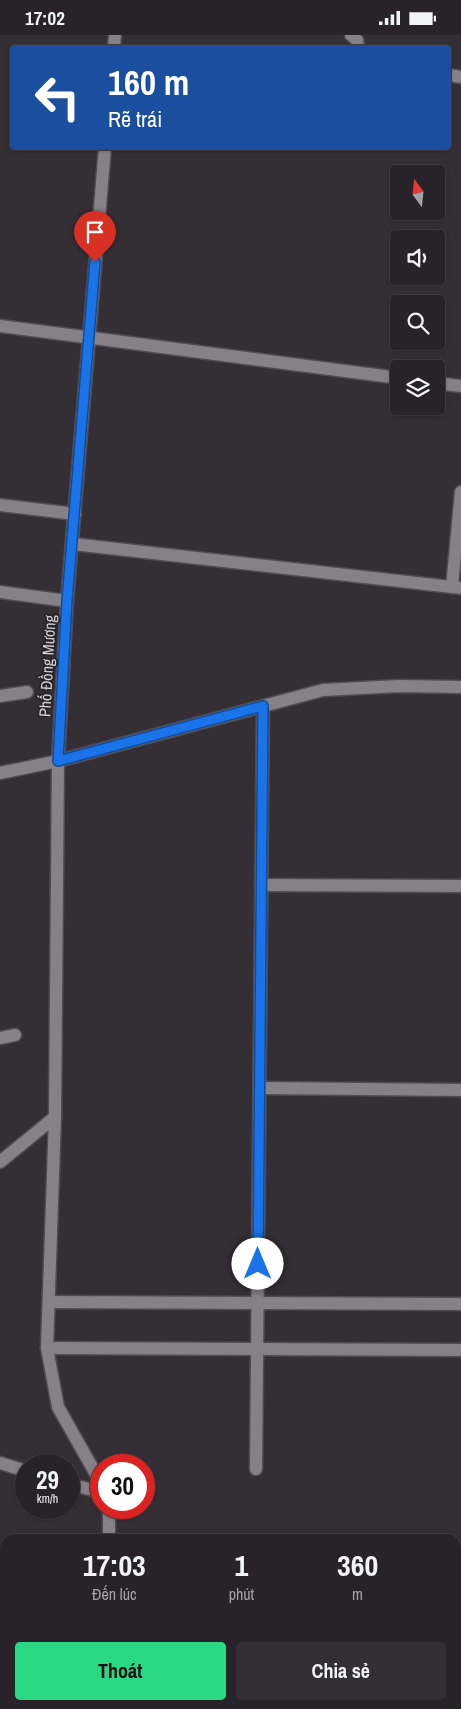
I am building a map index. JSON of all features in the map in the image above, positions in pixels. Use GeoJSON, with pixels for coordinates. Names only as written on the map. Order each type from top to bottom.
{"type":"FeatureCollection","features":[{"type":"Feature","properties":{"kind":"street"},"geometry":{"type":"LineString","coordinates":[[350,35],[357,40],[358,45]]}},
{"type":"Feature","properties":{"kind":"street","name":"Phố Đồng Mương"},"geometry":{"type":"LineString","coordinates":[[90,1464],[58,1407],[47,1348],[54,1117],[58,761],[67,601],[106,150]]}},
{"type":"Feature","properties":{"kind":"street"},"geometry":{"type":"LineString","coordinates":[[0,326],[390,377]]}},
{"type":"Feature","properties":{"kind":"street"},"geometry":{"type":"LineString","coordinates":[[445,384],[461,386]]}},
{"type":"Feature","properties":{"kind":"street"},"geometry":{"type":"LineString","coordinates":[[73,544],[457,587],[461,492]]}},
{"type":"Feature","properties":{"kind":"street"},"geometry":{"type":"LineString","coordinates":[[0,505],[75,514]]}},
{"type":"Feature","properties":{"kind":"street"},"geometry":{"type":"LineString","coordinates":[[0,592],[67,601]]}},
{"type":"Feature","properties":{"kind":"street"},"geometry":{"type":"LineString","coordinates":[[0,773],[58,761],[323,690],[399,686],[461,687]]}},
{"type":"Feature","properties":{"kind":"street"},"geometry":{"type":"LineString","coordinates":[[0,696],[27,692]]}},
{"type":"Feature","properties":{"kind":"street"},"geometry":{"type":"LineString","coordinates":[[256,1469],[263,706]]}},
{"type":"Feature","properties":{"kind":"street"},"geometry":{"type":"LineString","coordinates":[[262,885],[461,886]]}},
{"type":"Feature","properties":{"kind":"street"},"geometry":{"type":"LineString","coordinates":[[0,1038],[15,1035]]}},
{"type":"Feature","properties":{"kind":"street"},"geometry":{"type":"LineString","coordinates":[[260,1088],[461,1090]]}},
{"type":"Feature","properties":{"kind":"street"},"geometry":{"type":"LineString","coordinates":[[0,1162],[54,1117]]}},
{"type":"Feature","properties":{"kind":"street"},"geometry":{"type":"LineString","coordinates":[[49,1302],[461,1304]]}},
{"type":"Feature","properties":{"kind":"street"},"geometry":{"type":"LineString","coordinates":[[47,1348],[461,1351]]}},
{"type":"Feature","properties":{"kind":"street"},"geometry":{"type":"LineString","coordinates":[[0,1463],[15,1468]]}},
{"type":"Feature","properties":{"kind":"street"},"geometry":{"type":"LineString","coordinates":[[109,1519],[109,1534]]}},
{"type":"Feature","properties":{"kind":"route"},"geometry":{"type":"LineString","coordinates":[[95,262],[67,601],[58,761],[263,706],[258,1264]]}}]}
